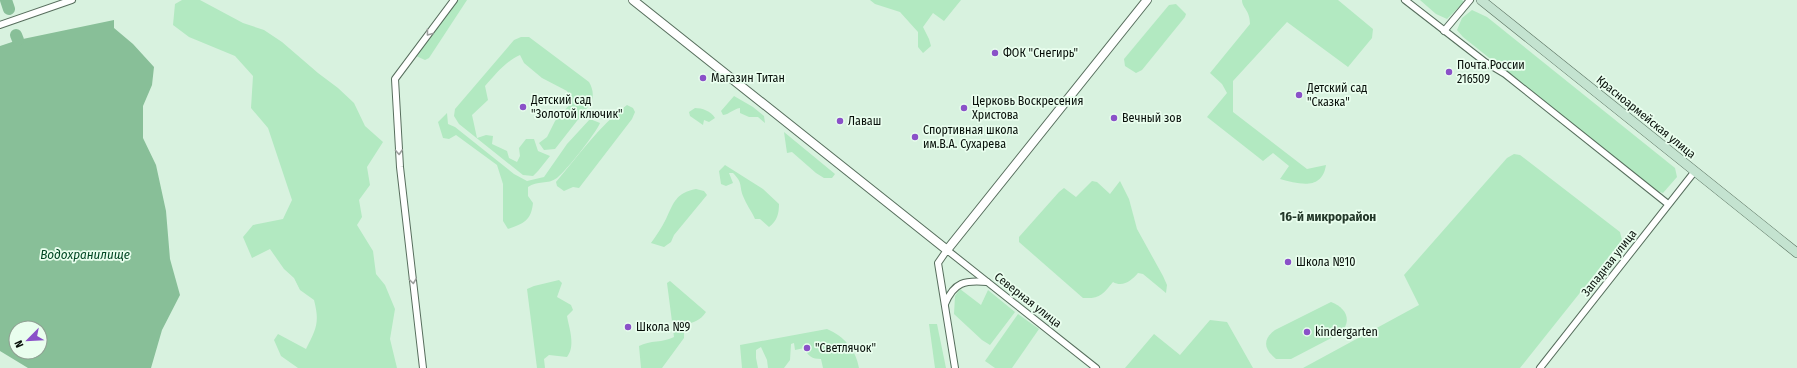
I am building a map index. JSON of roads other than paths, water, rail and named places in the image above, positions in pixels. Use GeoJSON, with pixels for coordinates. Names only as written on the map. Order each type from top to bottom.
{"type":"FeatureCollection","features":[{"type":"Feature","properties":{"kind":"main road","name":"Красноармейская улица"},"geometry":{"type":"LineString","coordinates":[[1481,0],[1797,253]]}},
{"type":"Feature","properties":{"kind":"street"},"geometry":{"type":"LineString","coordinates":[[0,25],[72,0]]}},
{"type":"Feature","properties":{"kind":"street"},"geometry":{"type":"LineString","coordinates":[[633,0],[947,250]]}},
{"type":"Feature","properties":{"kind":"street"},"geometry":{"type":"LineString","coordinates":[[955,368],[938,263],[1147,0]]}},
{"type":"Feature","properties":{"kind":"street"},"geometry":{"type":"LineString","coordinates":[[1405,0],[1485,62],[1505,74],[1668,204]]}},
{"type":"Feature","properties":{"kind":"street"},"geometry":{"type":"LineString","coordinates":[[1444,31],[1470,0]]}},
{"type":"Feature","properties":{"kind":"street"},"geometry":{"type":"LineString","coordinates":[[423,368],[400,166],[395,79],[453,1]]}},
{"type":"Feature","properties":{"kind":"street","name":"Западная улица"},"geometry":{"type":"LineString","coordinates":[[1540,368],[1695,171]]}},
{"type":"Feature","properties":{"kind":"street","name":"Северная улица"},"geometry":{"type":"LineString","coordinates":[[947,250],[1096,368]]}},
{"type":"Feature","properties":{"kind":"street"},"geometry":{"type":"LineString","coordinates":[[945,306],[949,296],[958,284],[965,282],[988,282]]}},
{"type":"Feature","properties":{"kind":"water","name":"Водохранилище"},"geometry":{"type":"Polygon","coordinates":[[[114,20],[114,28],[133,44],[154,67],[152,85],[143,106],[143,138],[156,165],[166,211],[170,259],[180,295],[162,330],[151,368],[28,368],[15,360],[48,360],[48,320],[8,320],[8,356],[0,351],[0,46],[18,40],[114,20]]]}},
{"type":"Feature","properties":{"kind":"waterway"},"geometry":{"type":"LineString","coordinates":[[6,0],[9,9]]}},
{"type":"Feature","properties":{"kind":"waterway"},"geometry":{"type":"LineString","coordinates":[[16,35],[18,40]]}},
{"type":"Feature","properties":{"kind":"place","name":"ФОК \"Снегирь\""},"geometry":{"type":"Point","coordinates":[995,53]}},
{"type":"Feature","properties":{"kind":"place","name":"Почта России 216509"},"geometry":{"type":"Point","coordinates":[1449,72]}},
{"type":"Feature","properties":{"kind":"place","name":"Магазин Титан"},"geometry":{"type":"Point","coordinates":[703,78]}},
{"type":"Feature","properties":{"kind":"place","name":"Детский сад \"Сказка\""},"geometry":{"type":"Point","coordinates":[1299,95]}},
{"type":"Feature","properties":{"kind":"place","name":"Детский сад \"Золотой ключик\""},"geometry":{"type":"Point","coordinates":[523,107]}},
{"type":"Feature","properties":{"kind":"place","name":"Церковь Воскресения Христова"},"geometry":{"type":"Point","coordinates":[964,108]}},
{"type":"Feature","properties":{"kind":"place","name":"Вечный зов"},"geometry":{"type":"Point","coordinates":[1114,118]}},
{"type":"Feature","properties":{"kind":"place","name":"Лаваш"},"geometry":{"type":"Point","coordinates":[840,121]}},
{"type":"Feature","properties":{"kind":"place","name":"Спортивная школа им.В.А. Сухарева"},"geometry":{"type":"Point","coordinates":[915,137]}},
{"type":"Feature","properties":{"kind":"place","name":"Школа №10"},"geometry":{"type":"Point","coordinates":[1288,262]}},
{"type":"Feature","properties":{"kind":"place","name":"Школа №9"},"geometry":{"type":"Point","coordinates":[628,327]}},
{"type":"Feature","properties":{"kind":"place","name":"kindergarten"},"geometry":{"type":"Point","coordinates":[1307,332]}},
{"type":"Feature","properties":{"kind":"place","name":"\"Светлячок\""},"geometry":{"type":"Point","coordinates":[807,348]}},
{"type":"Feature","properties":{"kind":"district","name":"16-й микрорайон"},"geometry":{"type":"Point","coordinates":[1328,216]}}]}
